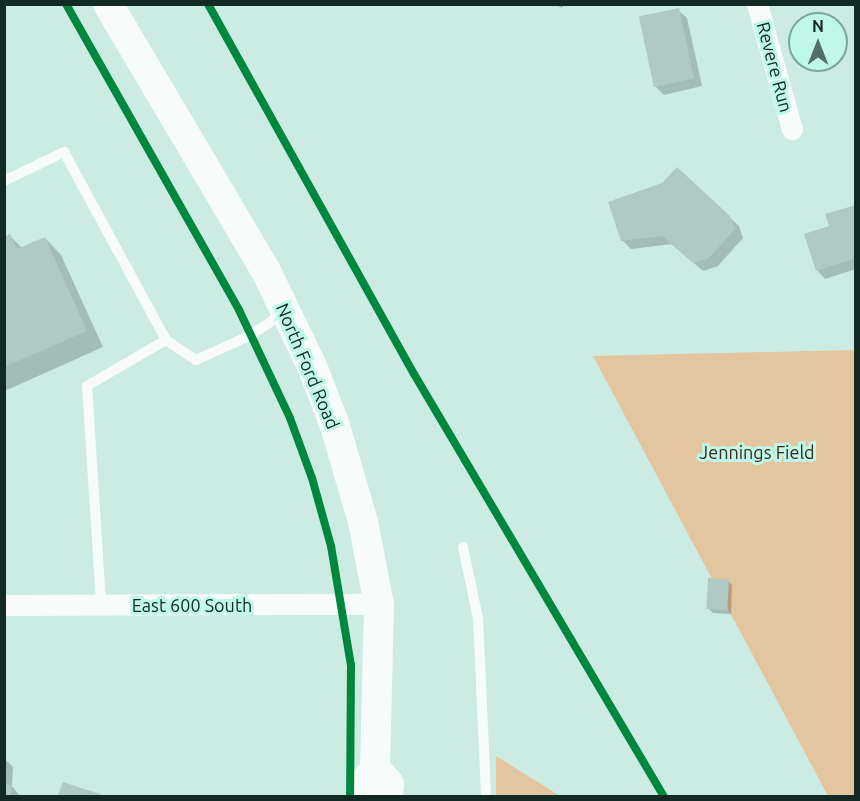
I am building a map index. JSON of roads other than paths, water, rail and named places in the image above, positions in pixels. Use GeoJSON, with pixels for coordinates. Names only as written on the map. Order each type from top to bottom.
{"type":"FeatureCollection","features":[{"type":"Feature","properties":{"kind":"main road","name":"North Ford Road"},"geometry":{"type":"LineString","coordinates":[[108,4],[254,252],[312,366],[335,426],[363,522],[379,604],[375,768],[365,783],[365,796]]}},
{"type":"Feature","properties":{"kind":"main road","name":"North Ford Road"},"geometry":{"type":"LineString","coordinates":[[375,768],[389,784],[388,796]]}},
{"type":"Feature","properties":{"kind":"street","name":"Revere Run"},"geometry":{"type":"LineString","coordinates":[[757,4],[792,129]]}},
{"type":"Feature","properties":{"kind":"street","name":"East 600 South"},"geometry":{"type":"LineString","coordinates":[[4,605],[379,604]]}},
{"type":"Feature","properties":{"kind":"lane"},"geometry":{"type":"LineString","coordinates":[[4,181],[64,152],[166,340],[196,360],[251,335],[286,312]]}},
{"type":"Feature","properties":{"kind":"lane"},"geometry":{"type":"LineString","coordinates":[[101,605],[87,386],[166,340]]}},
{"type":"Feature","properties":{"kind":"lane"},"geometry":{"type":"LineString","coordinates":[[463,548],[478,618],[486,796]]}},
{"type":"Feature","properties":{"kind":"park label","name":"Jennings Field"},"geometry":{"type":"Point","coordinates":[757,452]}}]}
